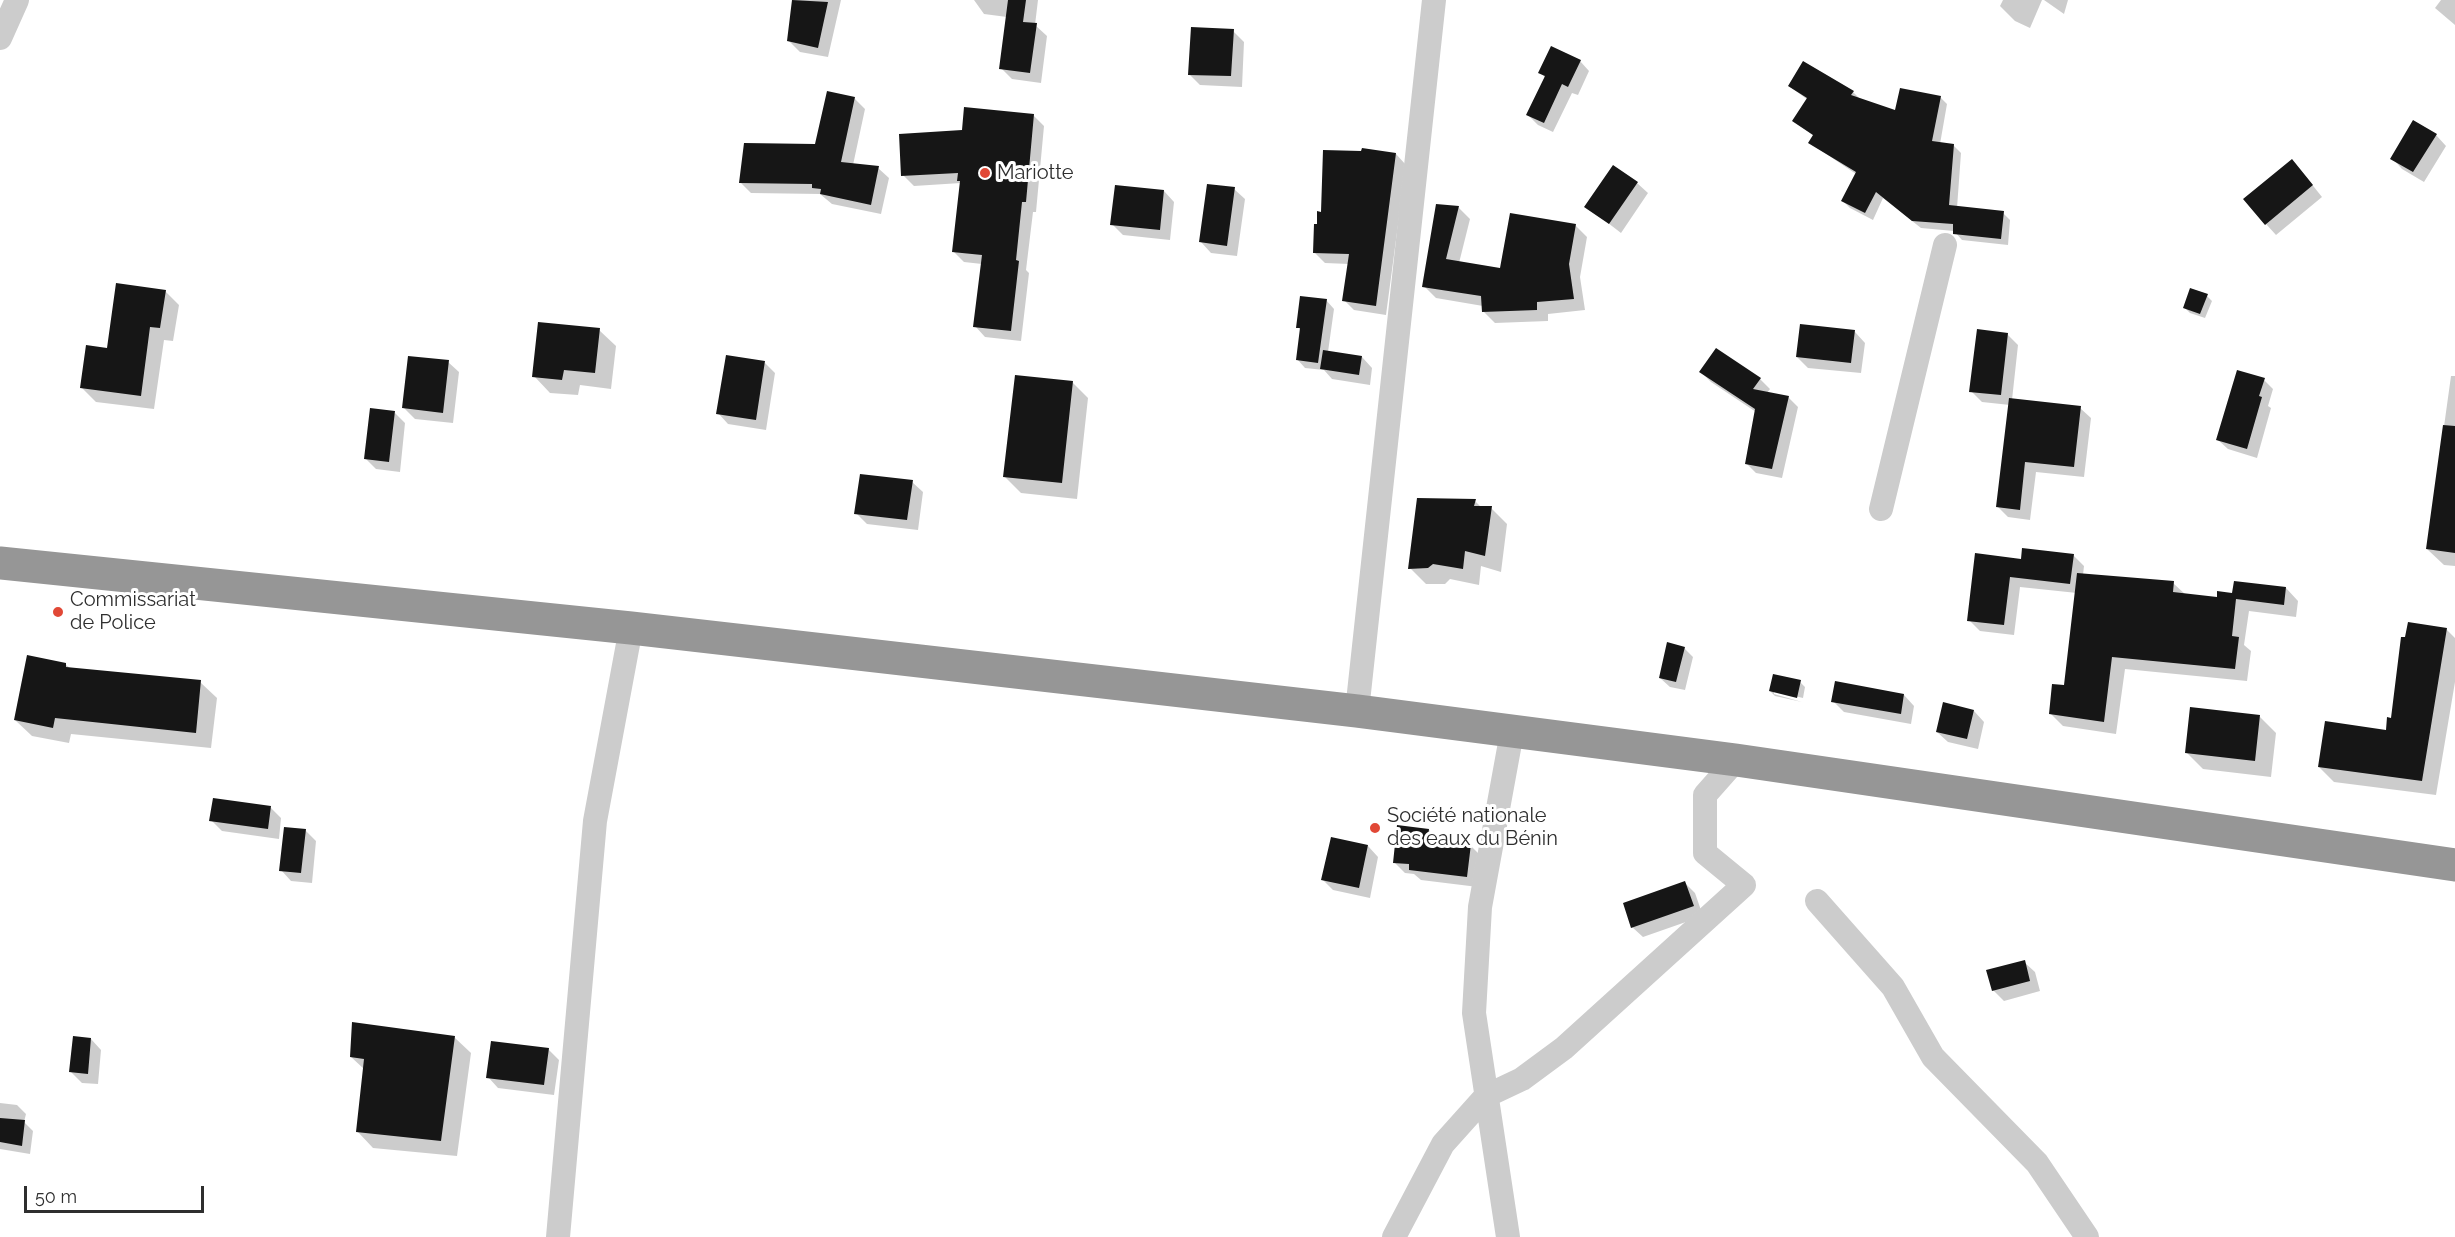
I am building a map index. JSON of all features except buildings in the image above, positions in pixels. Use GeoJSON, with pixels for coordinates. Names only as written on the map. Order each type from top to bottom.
{"type":"FeatureCollection","features":[{"type":"Feature","properties":{"kind":"highway"},"geometry":{"type":"LineString","coordinates":[[0,563],[631,628],[1357,711],[1736,760],[2455,865]]}},
{"type":"Feature","properties":{"kind":"street"},"geometry":{"type":"LineString","coordinates":[[0,38],[17,0]]}},
{"type":"Feature","properties":{"kind":"street"},"geometry":{"type":"LineString","coordinates":[[1357,711],[1434,0]]}},
{"type":"Feature","properties":{"kind":"street"},"geometry":{"type":"LineString","coordinates":[[1881,509],[1945,245]]}},
{"type":"Feature","properties":{"kind":"street"},"geometry":{"type":"LineString","coordinates":[[558,1237],[595,821],[631,628]]}},
{"type":"Feature","properties":{"kind":"street"},"geometry":{"type":"LineString","coordinates":[[1508,1237],[1474,1014],[1480,907],[1512,732]]}},
{"type":"Feature","properties":{"kind":"street"},"geometry":{"type":"LineString","coordinates":[[1394,1237],[1443,1144],[1486,1096],[1522,1079],[1563,1048],[1744,885],[1705,853],[1705,795],[1736,760]]}},
{"type":"Feature","properties":{"kind":"street"},"geometry":{"type":"LineString","coordinates":[[1817,901],[1893,987],[1933,1057],[2037,1163],[2087,1237]]}},
{"type":"Feature","properties":{"kind":"place","name":"Mariotte"},"geometry":{"type":"Point","coordinates":[985,173]}},
{"type":"Feature","properties":{"kind":"place","name":"Commissariat de Police"},"geometry":{"type":"Point","coordinates":[58,612]}},
{"type":"Feature","properties":{"kind":"place","name":"Société nationale des eaux du Bénin"},"geometry":{"type":"Point","coordinates":[1375,828]}}]}
